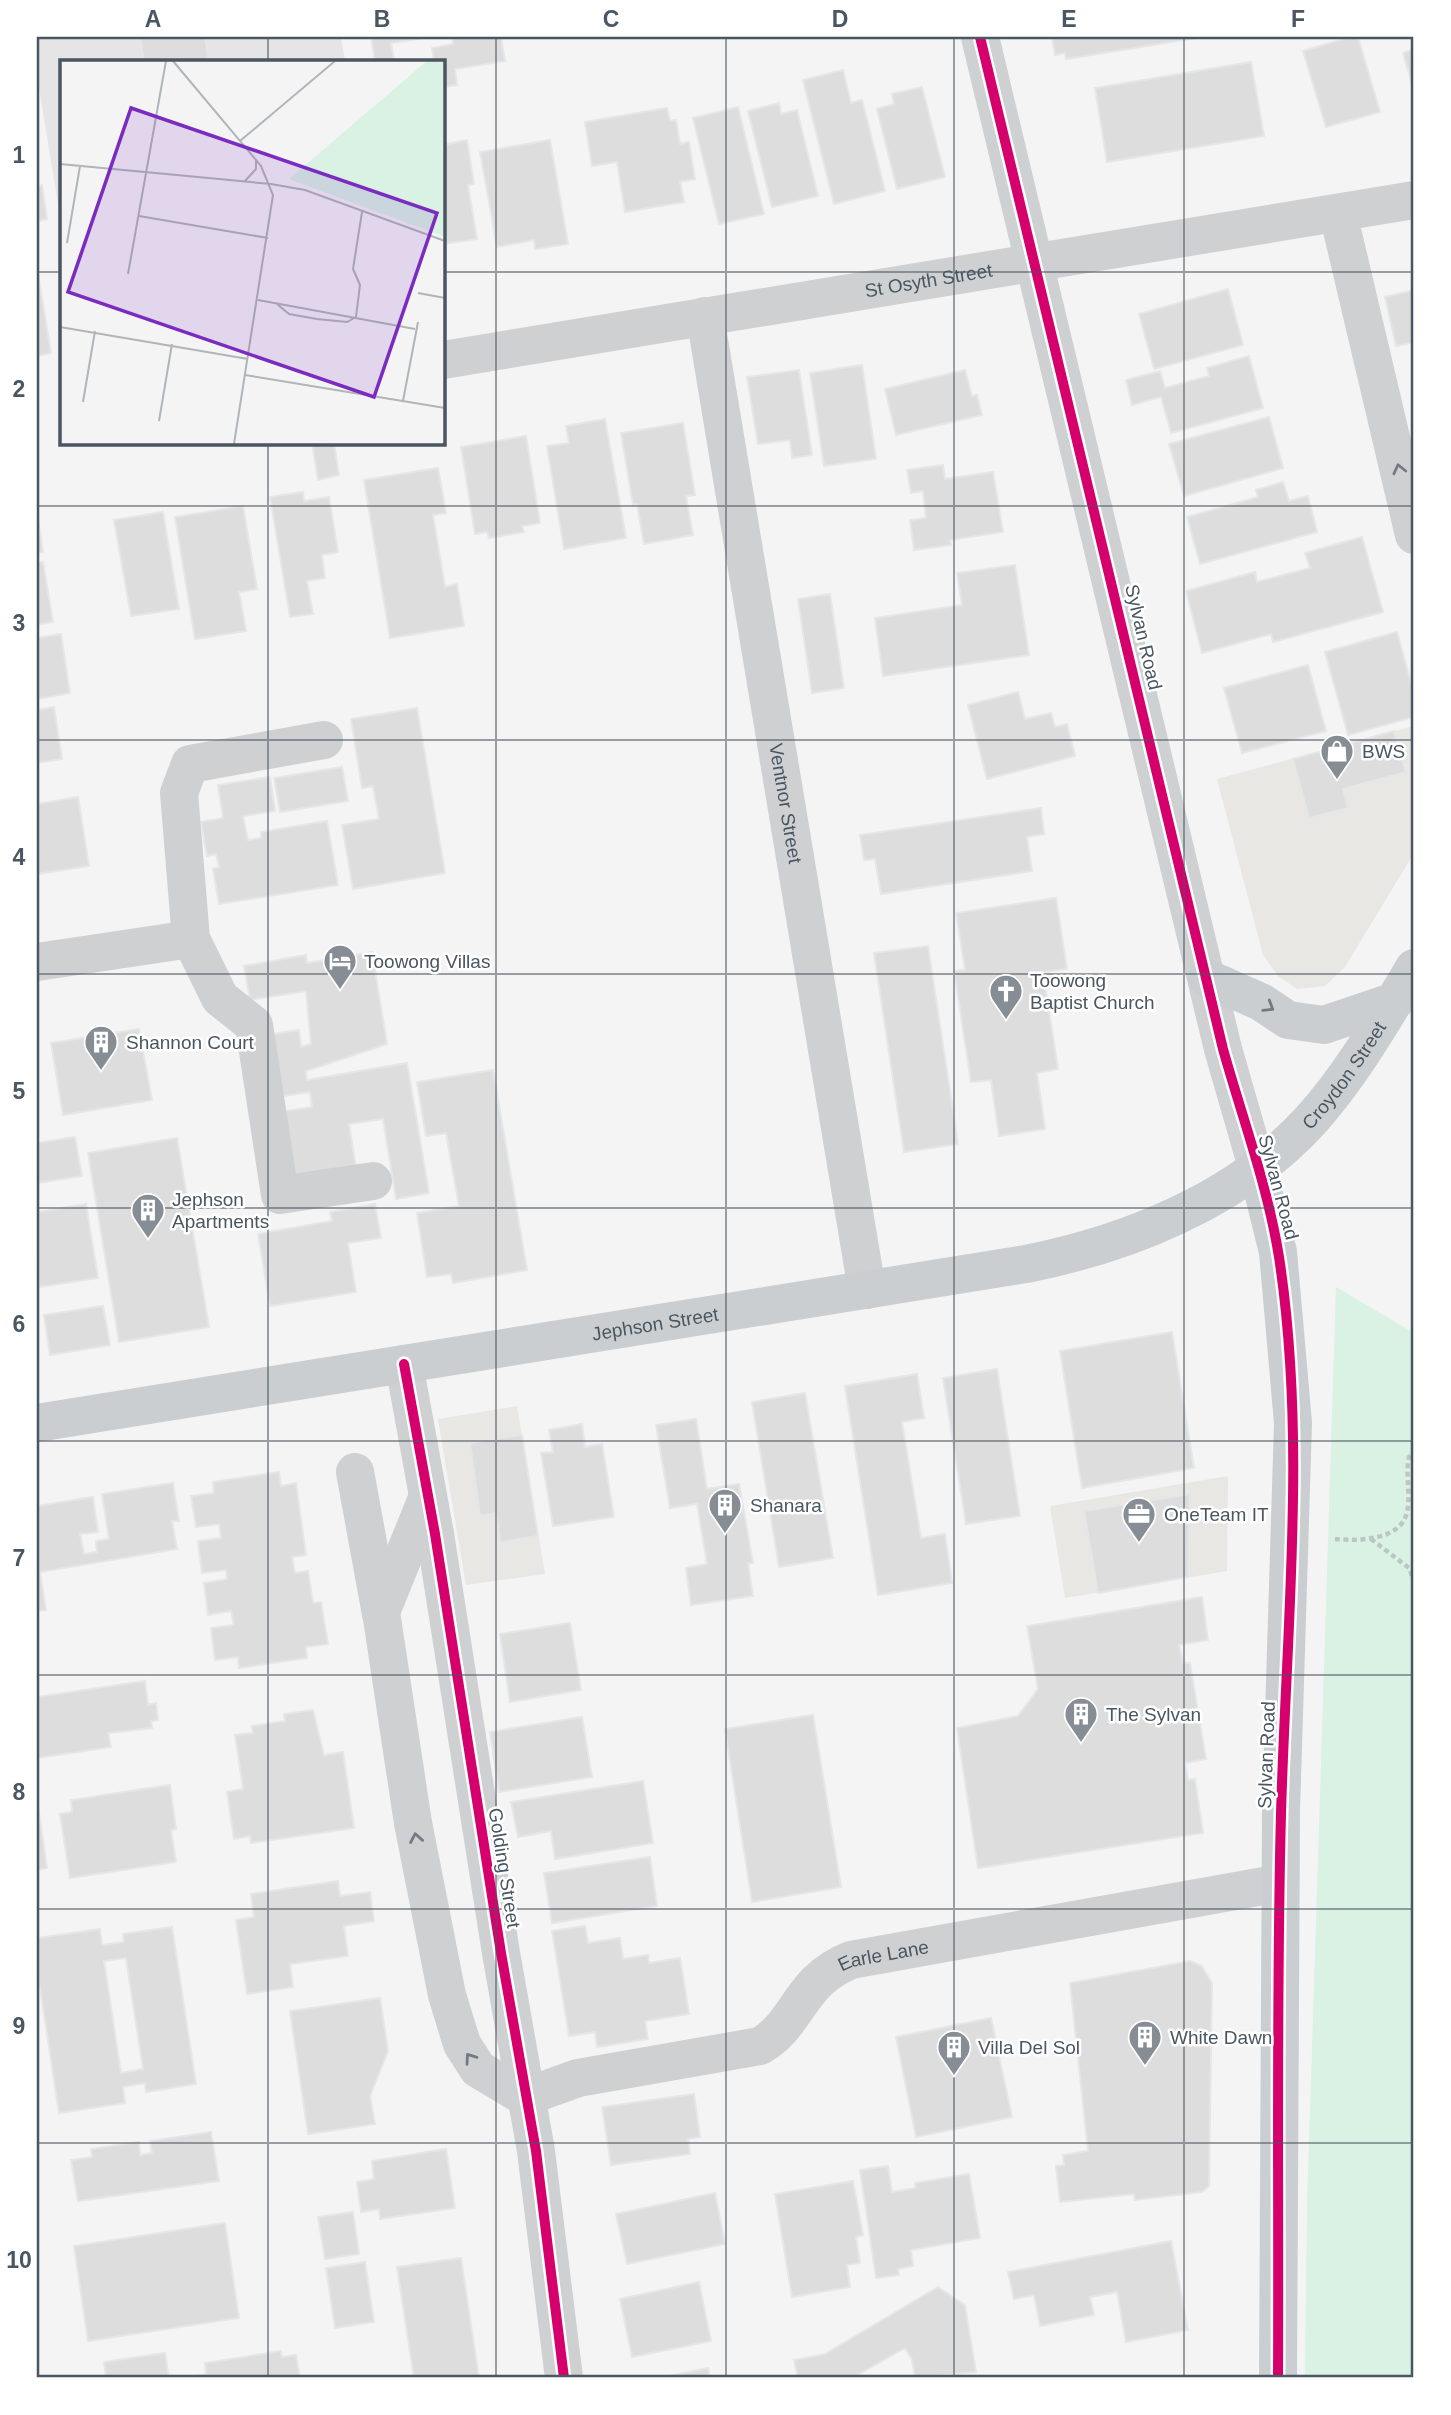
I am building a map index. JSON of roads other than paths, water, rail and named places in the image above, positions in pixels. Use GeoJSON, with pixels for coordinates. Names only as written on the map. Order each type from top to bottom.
{"type":"FeatureCollection","features":[{"type":"Feature","properties":{"kind":"main road","name":"Croydon Street"},"geometry":{"type":"LineString","coordinates":[[1256,1167],[1321,1108],[1395,1001],[1414,968]]}},
{"type":"Feature","properties":{"kind":"main road"},"geometry":{"type":"LineString","coordinates":[[1207,978],[1261,1002],[1288,1020],[1324,1025],[1395,1001]]}},
{"type":"Feature","properties":{"kind":"main road","name":"Jephson Street"},"geometry":{"type":"LineString","coordinates":[[37,1423],[1026,1264],[1099,1247],[1183,1212],[1256,1167]]}},
{"type":"Feature","properties":{"kind":"main road","name":"Sylvan Road"},"geometry":{"type":"LineString","coordinates":[[1256,1167],[1280,1262],[1293,1423],[1280,1883],[1278,2378]]}},
{"type":"Feature","properties":{"kind":"street","name":"Sylvan Road"},"geometry":{"type":"LineString","coordinates":[[979,37],[1223,1049],[1256,1167]]}},
{"type":"Feature","properties":{"kind":"street","name":"St Osyth Street"},"geometry":{"type":"LineString","coordinates":[[444,359],[1414,200]]}},
{"type":"Feature","properties":{"kind":"street"},"geometry":{"type":"LineString","coordinates":[[1338,212],[1414,535]]}},
{"type":"Feature","properties":{"kind":"street","name":"Ventnor Street"},"geometry":{"type":"LineString","coordinates":[[705,316],[867,1290]]}},
{"type":"Feature","properties":{"kind":"street"},"geometry":{"type":"LineString","coordinates":[[324,740],[190,764],[179,793],[191,939],[220,998],[254,1025],[280,1195],[373,1181]]}},
{"type":"Feature","properties":{"kind":"street"},"geometry":{"type":"LineString","coordinates":[[37,962],[191,939]]}},
{"type":"Feature","properties":{"kind":"street","name":"Golding Street"},"geometry":{"type":"LineString","coordinates":[[404,1364],[536,2151],[564,2378]]}},
{"type":"Feature","properties":{"kind":"street"},"geometry":{"type":"LineString","coordinates":[[355,1472],[382,1619],[413,1823],[452,2014],[461,2045],[472,2063],[525,2097]]}},
{"type":"Feature","properties":{"kind":"street"},"geometry":{"type":"LineString","coordinates":[[382,1619],[384,1601],[428,1496]]}},
{"type":"Feature","properties":{"kind":"street","name":"Earle Lane"},"geometry":{"type":"LineString","coordinates":[[525,2097],[578,2078],[760,2046],[779,2030],[813,1983],[829,1969],[851,1959],[1280,1883]]}},
{"type":"Feature","properties":{"kind":"place","name":"BWS"},"geometry":{"type":"Point","coordinates":[1337,781]}},
{"type":"Feature","properties":{"kind":"place","name":"Toowong Villas"},"geometry":{"type":"Point","coordinates":[340,991]}},
{"type":"Feature","properties":{"kind":"place","name":"Toowong Baptist Church"},"geometry":{"type":"Point","coordinates":[1006,1021]}},
{"type":"Feature","properties":{"kind":"place","name":"Shannon Court"},"geometry":{"type":"Point","coordinates":[101,1072]}},
{"type":"Feature","properties":{"kind":"place","name":"Jephson Apartments"},"geometry":{"type":"Point","coordinates":[148,1240]}},
{"type":"Feature","properties":{"kind":"place","name":"Shanara"},"geometry":{"type":"Point","coordinates":[725,1535]}},
{"type":"Feature","properties":{"kind":"place","name":"OneTeam IT"},"geometry":{"type":"Point","coordinates":[1139,1544]}},
{"type":"Feature","properties":{"kind":"place","name":"The Sylvan"},"geometry":{"type":"Point","coordinates":[1081,1744]}},
{"type":"Feature","properties":{"kind":"place","name":"White Dawn"},"geometry":{"type":"Point","coordinates":[1145,2067]}},
{"type":"Feature","properties":{"kind":"place","name":"Villa Del Sol"},"geometry":{"type":"Point","coordinates":[954,2077]}}]}
